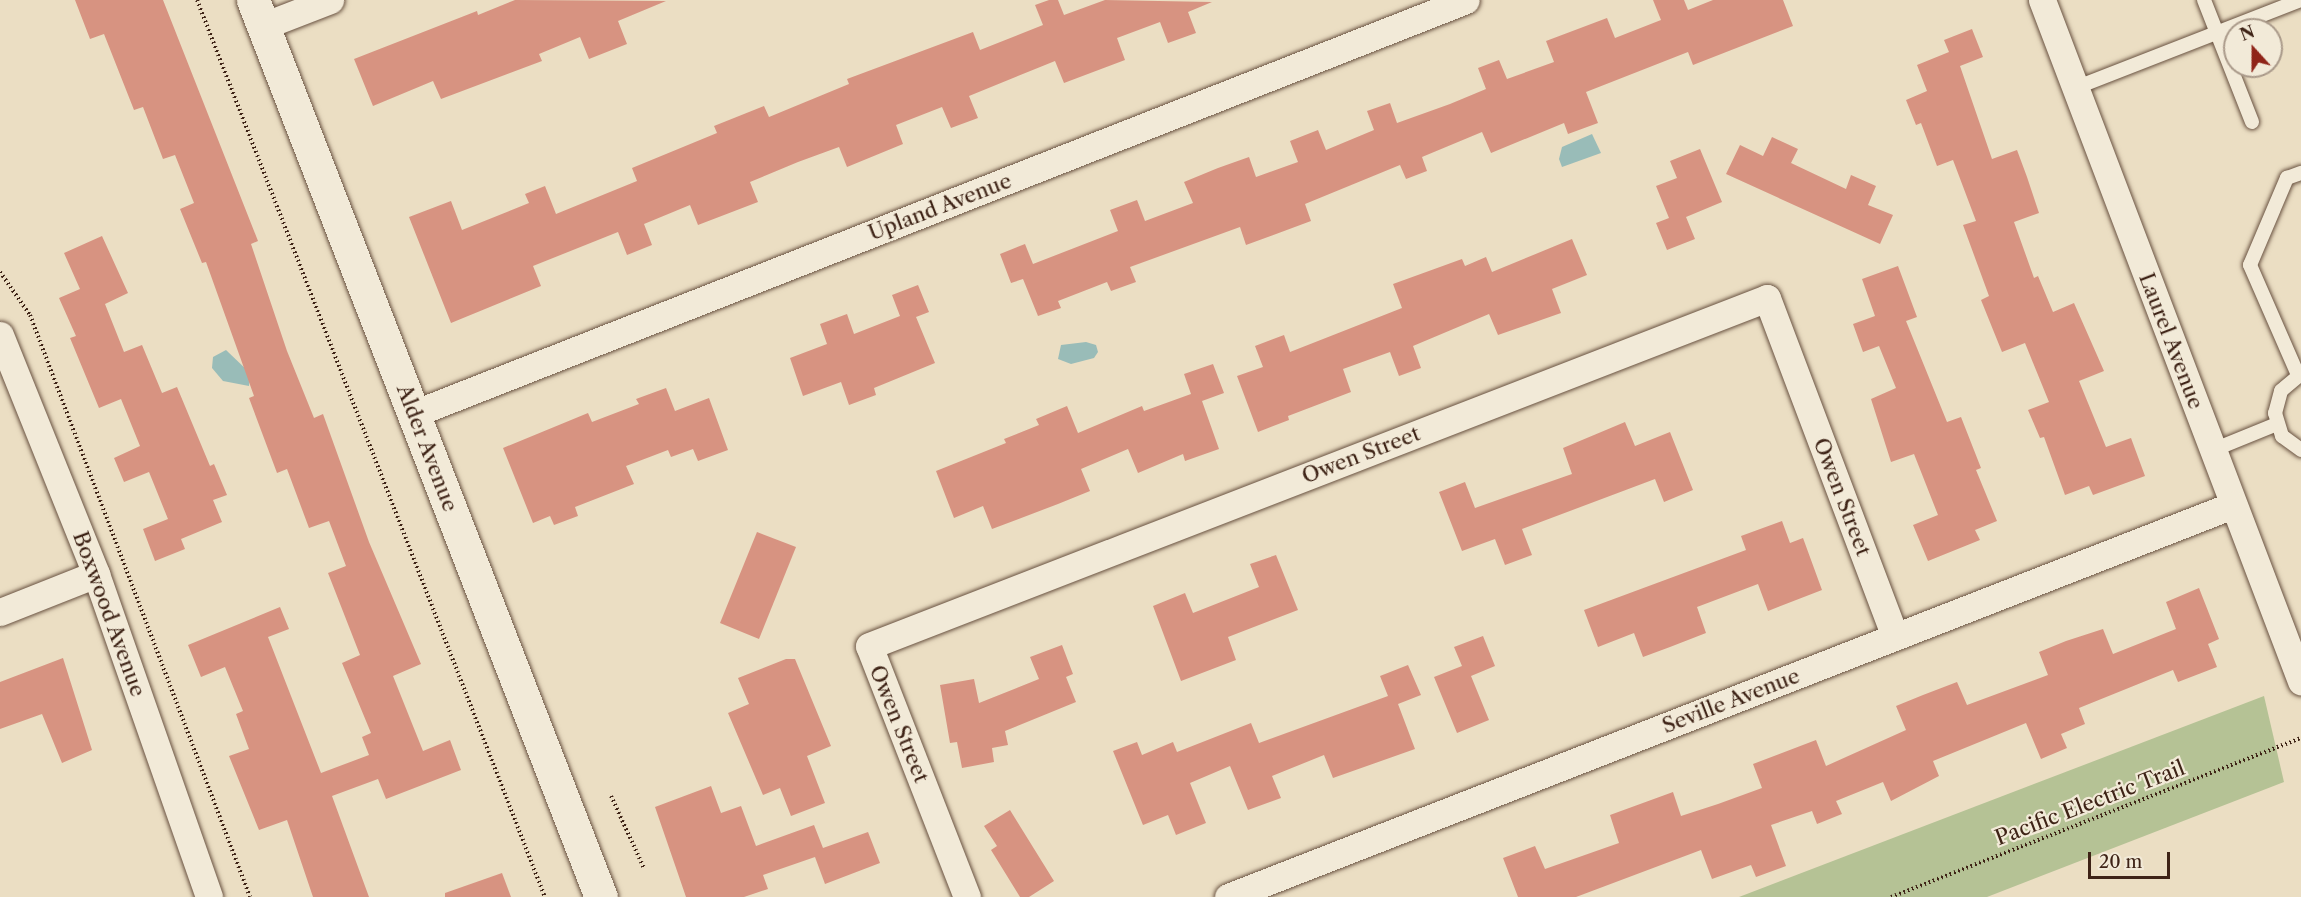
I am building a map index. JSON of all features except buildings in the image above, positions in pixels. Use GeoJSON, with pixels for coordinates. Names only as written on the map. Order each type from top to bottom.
{"type":"FeatureCollection","features":[{"type":"Feature","properties":{"kind":"main road","name":"Alder Avenue"},"geometry":{"type":"LineString","coordinates":[[258,13],[601,897]]}},
{"type":"Feature","properties":{"kind":"street"},"geometry":{"type":"LineString","coordinates":[[258,13],[330,0]]}},
{"type":"Feature","properties":{"kind":"street","name":"Upland Avenue"},"geometry":{"type":"LineString","coordinates":[[413,414],[1466,0]]}},
{"type":"Feature","properties":{"kind":"street","name":"Laurel Avenue"},"geometry":{"type":"LineString","coordinates":[[2042,0],[2301,681]]}},
{"type":"Feature","properties":{"kind":"street","name":"Owen Street"},"geometry":{"type":"LineString","coordinates":[[968,897],[868,646],[1767,298],[1895,637]]}},
{"type":"Feature","properties":{"kind":"street","name":"Boxwood Avenue"},"geometry":{"type":"LineString","coordinates":[[0,335],[96,574],[209,897]]}},
{"type":"Feature","properties":{"kind":"street","name":"Seville Avenue"},"geometry":{"type":"LineString","coordinates":[[1228,897],[2233,505]]}},
{"type":"Feature","properties":{"kind":"street"},"geometry":{"type":"LineString","coordinates":[[0,612],[96,574]]}},
{"type":"Feature","properties":{"kind":"lane"},"geometry":{"type":"LineString","coordinates":[[2204,0],[2252,122]]}},
{"type":"Feature","properties":{"kind":"lane"},"geometry":{"type":"LineString","coordinates":[[2075,88],[2301,0]]}},
{"type":"Feature","properties":{"kind":"lane"},"geometry":{"type":"LineString","coordinates":[[2301,173],[2287,178],[2250,265],[2299,375],[2281,391],[2275,413],[2282,436],[2301,450]]}},
{"type":"Feature","properties":{"kind":"lane"},"geometry":{"type":"LineString","coordinates":[[2213,450],[2277,424]]}},
{"type":"Feature","properties":{"kind":"path"},"geometry":{"type":"LineString","coordinates":[[197,0],[545,897]]}},
{"type":"Feature","properties":{"kind":"path","name":"Pacific Electric Trail"},"geometry":{"type":"LineString","coordinates":[[1891,897],[2301,738]]}},
{"type":"Feature","properties":{"kind":"path"},"geometry":{"type":"LineString","coordinates":[[611,796],[644,868]]}},
{"type":"Feature","properties":{"kind":"green space"},"geometry":{"type":"Polygon","coordinates":[[[2264,696],[2284,782],[1987,897],[1739,897],[2264,696]]]}},
{"type":"Feature","properties":{"kind":"water"},"geometry":{"type":"Polygon","coordinates":[[[1592,134],[1601,153],[1562,167],[1559,159],[1562,147],[1592,134]]]}},
{"type":"Feature","properties":{"kind":"water"},"geometry":{"type":"Polygon","coordinates":[[[1086,342],[1096,345],[1098,352],[1094,358],[1071,364],[1058,359],[1061,345],[1086,342]]]}},
{"type":"Feature","properties":{"kind":"water"},"geometry":{"type":"Polygon","coordinates":[[[226,350],[250,373],[249,386],[223,381],[212,368],[213,357],[226,350]]]}}]}
